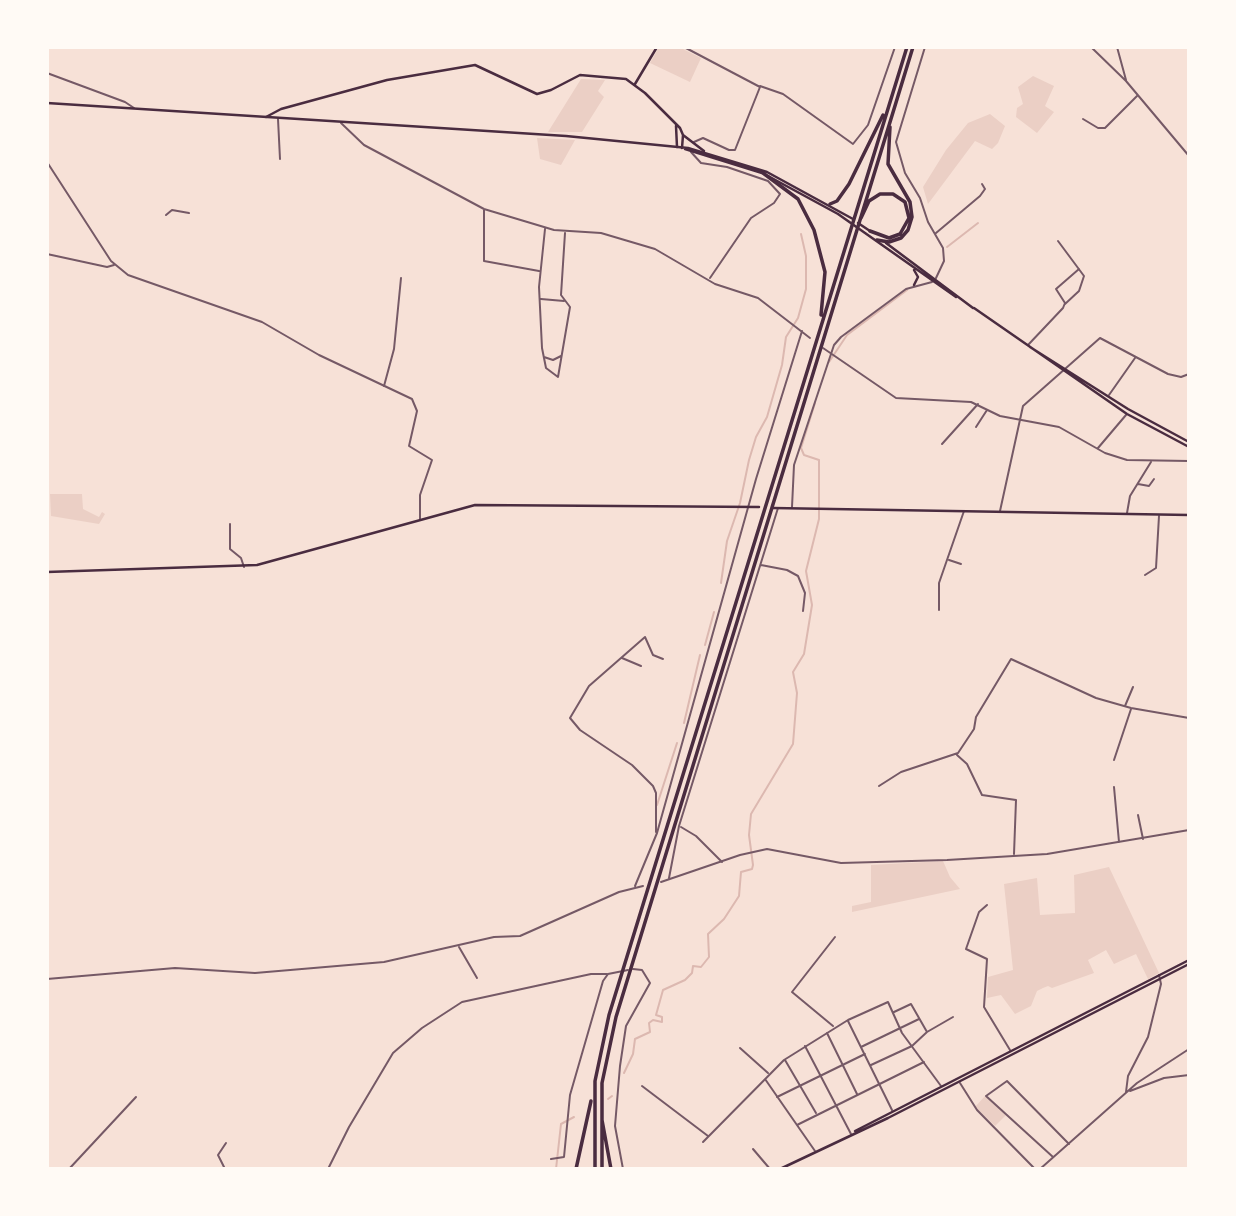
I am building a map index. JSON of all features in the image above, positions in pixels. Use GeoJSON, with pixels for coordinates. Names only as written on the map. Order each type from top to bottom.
{"type":"FeatureCollection","features":[{"type":"Feature","properties":{"kind":"highway"},"geometry":{"type":"LineString","coordinates":[[576,1169],[605,1029],[907,47]]}},
{"type":"Feature","properties":{"kind":"highway"},"geometry":{"type":"LineString","coordinates":[[602,1169],[600,1104],[610,1041],[628,973],[913,47]]}},
{"type":"Feature","properties":{"kind":"highway"},"geometry":{"type":"LineString","coordinates":[[830,204],[839,199],[849,184],[890,100]]}},
{"type":"Feature","properties":{"kind":"highway"},"geometry":{"type":"LineString","coordinates":[[877,240],[885,242],[904,236],[912,217],[908,198],[888,164],[887,146],[892,115]]}},
{"type":"Feature","properties":{"kind":"highway"},"geometry":{"type":"LineString","coordinates":[[763,173],[798,199],[817,237],[825,281],[820,323]]}},
{"type":"Feature","properties":{"kind":"highway"},"geometry":{"type":"LineString","coordinates":[[861,215],[869,201],[884,193],[898,196],[907,206],[907,224],[900,234],[889,237],[870,231]]}},
{"type":"Feature","properties":{"kind":"highway"},"geometry":{"type":"LineString","coordinates":[[595,1081],[595,1169]]}},
{"type":"Feature","properties":{"kind":"highway"},"geometry":{"type":"LineString","coordinates":[[600,1104],[611,1169]]}},
{"type":"Feature","properties":{"kind":"main road"},"geometry":{"type":"LineString","coordinates":[[635,84],[657,47]]}},
{"type":"Feature","properties":{"kind":"main road"},"geometry":{"type":"LineString","coordinates":[[266,117],[281,109],[387,80],[470,65],[485,68],[537,94],[580,75],[621,78],[635,84],[702,152]]}},
{"type":"Feature","properties":{"kind":"main road"},"geometry":{"type":"LineString","coordinates":[[47,103],[566,136],[702,152],[767,172],[830,204],[973,308],[1127,414],[1189,444]]}},
{"type":"Feature","properties":{"kind":"main road"},"geometry":{"type":"LineString","coordinates":[[675,123],[677,147]]}},
{"type":"Feature","properties":{"kind":"main road"},"geometry":{"type":"LineString","coordinates":[[678,139],[683,135]]}},
{"type":"Feature","properties":{"kind":"main road"},"geometry":{"type":"LineString","coordinates":[[682,148],[683,135]]}},
{"type":"Feature","properties":{"kind":"main road"},"geometry":{"type":"LineString","coordinates":[[682,148],[763,173],[813,199],[934,280]]}},
{"type":"Feature","properties":{"kind":"main road"},"geometry":{"type":"LineString","coordinates":[[912,267],[918,277],[914,285]]}},
{"type":"Feature","properties":{"kind":"main road"},"geometry":{"type":"LineString","coordinates":[[1064,370],[1189,444]]}},
{"type":"Feature","properties":{"kind":"main road"},"geometry":{"type":"LineString","coordinates":[[47,572],[244,567],[302,555],[420,519],[487,504],[759,507]]}},
{"type":"Feature","properties":{"kind":"main road"},"geometry":{"type":"LineString","coordinates":[[773,508],[1189,515]]}},
{"type":"Feature","properties":{"kind":"main road"},"geometry":{"type":"LineString","coordinates":[[780,1169],[1189,962]]}},
{"type":"Feature","properties":{"kind":"main road"},"geometry":{"type":"LineString","coordinates":[[942,1088],[1011,1053]]}},
{"type":"Feature","properties":{"kind":"street"},"geometry":{"type":"LineString","coordinates":[[684,47],[760,86],[783,94],[853,144],[868,125],[895,47]]}},
{"type":"Feature","properties":{"kind":"street"},"geometry":{"type":"LineString","coordinates":[[792,508],[794,465],[830,353],[841,337],[914,285],[934,280],[945,257],[920,198],[906,175],[896,142],[925,47]]}},
{"type":"Feature","properties":{"kind":"street"},"geometry":{"type":"LineString","coordinates":[[1091,47],[1126,81],[1189,156]]}},
{"type":"Feature","properties":{"kind":"street"},"geometry":{"type":"LineString","coordinates":[[1117,47],[1126,81]]}},
{"type":"Feature","properties":{"kind":"street"},"geometry":{"type":"LineString","coordinates":[[47,73],[125,102],[134,108]]}},
{"type":"Feature","properties":{"kind":"street"},"geometry":{"type":"LineString","coordinates":[[693,143],[703,138],[729,150],[735,150],[760,86]]}},
{"type":"Feature","properties":{"kind":"street"},"geometry":{"type":"LineString","coordinates":[[1083,119],[1098,128],[1105,128],[1137,96]]}},
{"type":"Feature","properties":{"kind":"street"},"geometry":{"type":"LineString","coordinates":[[278,118],[276,128],[280,159]]}},
{"type":"Feature","properties":{"kind":"street"},"geometry":{"type":"LineString","coordinates":[[340,122],[364,145],[484,209],[546,228],[565,232],[601,233],[649,247],[709,278],[715,284],[758,298],[810,338]]}},
{"type":"Feature","properties":{"kind":"street"},"geometry":{"type":"LineString","coordinates":[[688,150],[701,163],[715,164],[762,178],[777,187],[780,194],[775,203],[751,218],[709,278]]}},
{"type":"Feature","properties":{"kind":"street"},"geometry":{"type":"LineString","coordinates":[[698,159],[702,152]]}},
{"type":"Feature","properties":{"kind":"street"},"geometry":{"type":"LineString","coordinates":[[47,162],[114,265],[145,283],[265,323],[319,355],[415,402],[417,411],[409,446],[432,460],[419,498],[420,519]]}},
{"type":"Feature","properties":{"kind":"street"},"geometry":{"type":"LineString","coordinates":[[935,234],[981,196],[985,189],[982,184]]}},
{"type":"Feature","properties":{"kind":"street"},"geometry":{"type":"LineString","coordinates":[[166,215],[174,209],[189,212]]}},
{"type":"Feature","properties":{"kind":"street"},"geometry":{"type":"LineString","coordinates":[[484,209],[484,261],[540,271]]}},
{"type":"Feature","properties":{"kind":"street"},"geometry":{"type":"LineString","coordinates":[[546,228],[542,233],[539,299],[542,356],[546,368],[558,377],[570,307],[560,289],[565,232]]}},
{"type":"Feature","properties":{"kind":"street"},"geometry":{"type":"LineString","coordinates":[[1027,346],[1084,280],[1058,241]]}},
{"type":"Feature","properties":{"kind":"street"},"geometry":{"type":"LineString","coordinates":[[47,254],[107,267],[114,265]]}},
{"type":"Feature","properties":{"kind":"street"},"geometry":{"type":"LineString","coordinates":[[1065,304],[1056,289],[1079,269]]}},
{"type":"Feature","properties":{"kind":"street"},"geometry":{"type":"LineString","coordinates":[[384,386],[394,349],[401,278]]}},
{"type":"Feature","properties":{"kind":"street"},"geometry":{"type":"LineString","coordinates":[[539,299],[565,301]]}},
{"type":"Feature","properties":{"kind":"street"},"geometry":{"type":"LineString","coordinates":[[634,887],[657,833],[748,507],[802,331]]}},
{"type":"Feature","properties":{"kind":"street"},"geometry":{"type":"LineString","coordinates":[[1000,512],[1018,419],[1028,400],[1101,338],[1168,374],[1181,377],[1189,374]]}},
{"type":"Feature","properties":{"kind":"street"},"geometry":{"type":"LineString","coordinates":[[822,347],[896,398],[978,404],[1000,416],[1059,427],[1098,449],[1127,460],[1189,461]]}},
{"type":"Feature","properties":{"kind":"street"},"geometry":{"type":"LineString","coordinates":[[542,356],[552,360],[561,355]]}},
{"type":"Feature","properties":{"kind":"street"},"geometry":{"type":"LineString","coordinates":[[1108,396],[1135,358]]}},
{"type":"Feature","properties":{"kind":"street"},"geometry":{"type":"LineString","coordinates":[[942,444],[978,404]]}},
{"type":"Feature","properties":{"kind":"street"},"geometry":{"type":"LineString","coordinates":[[976,427],[988,410]]}},
{"type":"Feature","properties":{"kind":"street"},"geometry":{"type":"LineString","coordinates":[[1098,449],[1127,414]]}},
{"type":"Feature","properties":{"kind":"street"},"geometry":{"type":"LineString","coordinates":[[1127,514],[1130,496],[1151,461]]}},
{"type":"Feature","properties":{"kind":"street"},"geometry":{"type":"LineString","coordinates":[[1138,484],[1149,486],[1154,479]]}},
{"type":"Feature","properties":{"kind":"street"},"geometry":{"type":"LineString","coordinates":[[670,879],[679,826],[778,508]]}},
{"type":"Feature","properties":{"kind":"street"},"geometry":{"type":"LineString","coordinates":[[939,610],[937,593],[964,511]]}},
{"type":"Feature","properties":{"kind":"street"},"geometry":{"type":"LineString","coordinates":[[1145,575],[1155,569],[1159,515]]}},
{"type":"Feature","properties":{"kind":"street"},"geometry":{"type":"LineString","coordinates":[[230,524],[230,549],[240,558],[244,567]]}},
{"type":"Feature","properties":{"kind":"street"},"geometry":{"type":"LineString","coordinates":[[947,559],[961,564]]}},
{"type":"Feature","properties":{"kind":"street"},"geometry":{"type":"LineString","coordinates":[[760,565],[787,570],[799,576],[805,593],[803,611]]}},
{"type":"Feature","properties":{"kind":"street"},"geometry":{"type":"LineString","coordinates":[[657,833],[653,786],[632,765],[580,730],[570,719],[589,686],[645,637],[653,655],[663,659]]}},
{"type":"Feature","properties":{"kind":"street"},"geometry":{"type":"LineString","coordinates":[[621,657],[641,666]]}},
{"type":"Feature","properties":{"kind":"street"},"geometry":{"type":"LineString","coordinates":[[879,786],[901,772],[956,755],[974,729],[976,717],[1012,659],[1084,693],[1131,708],[1189,718]]}},
{"type":"Feature","properties":{"kind":"street"},"geometry":{"type":"LineString","coordinates":[[1125,706],[1133,687]]}},
{"type":"Feature","properties":{"kind":"street"},"geometry":{"type":"LineString","coordinates":[[1114,760],[1131,708]]}},
{"type":"Feature","properties":{"kind":"street"},"geometry":{"type":"LineString","coordinates":[[956,755],[967,764],[982,795],[1016,800],[1014,856]]}},
{"type":"Feature","properties":{"kind":"street"},"geometry":{"type":"LineString","coordinates":[[1114,787],[1119,843]]}},
{"type":"Feature","properties":{"kind":"street"},"geometry":{"type":"LineString","coordinates":[[1138,815],[1143,840]]}},
{"type":"Feature","properties":{"kind":"street"},"geometry":{"type":"LineString","coordinates":[[679,826],[696,836],[723,862]]}},
{"type":"Feature","properties":{"kind":"street"},"geometry":{"type":"LineString","coordinates":[[661,882],[758,850],[784,850],[816,860],[841,863],[947,860],[1014,856],[1143,840],[1189,831]]}},
{"type":"Feature","properties":{"kind":"street"},"geometry":{"type":"LineString","coordinates":[[47,979],[175,968],[274,972],[384,962],[525,934],[634,887],[643,886]]}},
{"type":"Feature","properties":{"kind":"street"},"geometry":{"type":"LineString","coordinates":[[987,905],[979,912],[966,950],[988,960],[984,1007],[1011,1053]]}},
{"type":"Feature","properties":{"kind":"street"},"geometry":{"type":"LineString","coordinates":[[835,937],[792,992],[835,1028]]}},
{"type":"Feature","properties":{"kind":"street"},"geometry":{"type":"LineString","coordinates":[[458,946],[477,978]]}},
{"type":"Feature","properties":{"kind":"street"},"geometry":{"type":"LineString","coordinates":[[328,1169],[349,1127],[393,1053],[422,1028],[462,1002],[591,974],[638,969],[647,975],[650,983],[626,1026],[620,1066],[615,1126],[623,1169]]}},
{"type":"Feature","properties":{"kind":"street"},"geometry":{"type":"LineString","coordinates":[[553,1159],[562,1159],[569,1095],[608,974]]}},
{"type":"Feature","properties":{"kind":"street"},"geometry":{"type":"LineString","coordinates":[[1126,1093],[1128,1076],[1148,1037],[1160,977]]}},
{"type":"Feature","properties":{"kind":"street"},"geometry":{"type":"LineString","coordinates":[[703,1142],[784,1060],[848,1020],[888,1002],[900,1028],[942,1088]]}},
{"type":"Feature","properties":{"kind":"street"},"geometry":{"type":"LineString","coordinates":[[893,1013],[911,1004],[927,1032]]}},
{"type":"Feature","properties":{"kind":"street"},"geometry":{"type":"LineString","coordinates":[[870,1065],[912,1045],[927,1032],[953,1017]]}},
{"type":"Feature","properties":{"kind":"street"},"geometry":{"type":"LineString","coordinates":[[861,1047],[919,1018]]}},
{"type":"Feature","properties":{"kind":"street"},"geometry":{"type":"LineString","coordinates":[[848,1020],[893,1113]]}},
{"type":"Feature","properties":{"kind":"street"},"geometry":{"type":"LineString","coordinates":[[827,1032],[858,1095]]}},
{"type":"Feature","properties":{"kind":"street"},"geometry":{"type":"LineString","coordinates":[[805,1045],[852,1133]]}},
{"type":"Feature","properties":{"kind":"street"},"geometry":{"type":"LineString","coordinates":[[740,1048],[769,1074]]}},
{"type":"Feature","properties":{"kind":"street"},"geometry":{"type":"LineString","coordinates":[[1040,1169],[1126,1093],[1189,1049]]}},
{"type":"Feature","properties":{"kind":"street"},"geometry":{"type":"LineString","coordinates":[[777,1097],[865,1054]]}},
{"type":"Feature","properties":{"kind":"street"},"geometry":{"type":"LineString","coordinates":[[784,1060],[817,1115]]}},
{"type":"Feature","properties":{"kind":"street"},"geometry":{"type":"LineString","coordinates":[[797,1125],[924,1062]]}},
{"type":"Feature","properties":{"kind":"street"},"geometry":{"type":"LineString","coordinates":[[1126,1093],[1155,1080],[1189,1075]]}},
{"type":"Feature","properties":{"kind":"street"},"geometry":{"type":"LineString","coordinates":[[764,1078],[815,1151]]}},
{"type":"Feature","properties":{"kind":"street"},"geometry":{"type":"LineString","coordinates":[[959,1081],[977,1111],[1035,1169]]}},
{"type":"Feature","properties":{"kind":"street"},"geometry":{"type":"LineString","coordinates":[[1053,1157],[986,1096],[1007,1081],[1069,1144]]}},
{"type":"Feature","properties":{"kind":"street"},"geometry":{"type":"LineString","coordinates":[[642,1086],[708,1136]]}},
{"type":"Feature","properties":{"kind":"street"},"geometry":{"type":"LineString","coordinates":[[69,1169],[136,1097]]}},
{"type":"Feature","properties":{"kind":"street"},"geometry":{"type":"LineString","coordinates":[[225,1169],[218,1155],[226,1143]]}},
{"type":"Feature","properties":{"kind":"street"},"geometry":{"type":"LineString","coordinates":[[753,1149],[771,1169]]}},
{"type":"Feature","properties":{"kind":"shaded area"},"geometry":{"type":"Polygon","coordinates":[[[659,47],[679,47],[701,58],[690,82],[650,63],[659,47]]]}},
{"type":"Feature","properties":{"kind":"shaded area"},"geometry":{"type":"Polygon","coordinates":[[[1033,76],[1054,86],[1045,106],[1054,112],[1037,133],[1016,117],[1017,108],[1023,104],[1018,87],[1033,76]]]}},
{"type":"Feature","properties":{"kind":"shaded area"},"geometry":{"type":"Polygon","coordinates":[[[581,79],[605,80],[598,91],[604,97],[582,132],[548,132],[581,79]]]}},
{"type":"Feature","properties":{"kind":"shaded area"},"geometry":{"type":"Polygon","coordinates":[[[990,114],[1005,126],[998,143],[992,149],[975,141],[928,204],[923,187],[946,150],[968,123],[990,114]]]}},
{"type":"Feature","properties":{"kind":"shaded area"},"geometry":{"type":"Polygon","coordinates":[[[537,138],[575,140],[561,165],[540,159],[537,138]]]}},
{"type":"Feature","properties":{"kind":"shaded area"},"geometry":{"type":"Polygon","coordinates":[[[50,494],[82,494],[83,509],[99,517],[102,512],[105,514],[99,524],[51,516],[50,494]]]}},
{"type":"Feature","properties":{"kind":"shaded area"},"geometry":{"type":"Polygon","coordinates":[[[943,861],[950,877],[960,889],[852,912],[852,906],[871,902],[871,865],[943,861]]]}},
{"type":"Feature","properties":{"kind":"shaded area"},"geometry":{"type":"Polygon","coordinates":[[[1109,867],[1159,973],[1148,979],[1136,954],[1114,964],[1106,950],[1088,960],[1094,973],[1037,991],[1031,1006],[1015,1014],[1001,995],[987,998],[988,977],[1013,970],[1004,884],[1037,878],[1040,915],[1075,913],[1074,875],[1109,867]]]}},
{"type":"Feature","properties":{"kind":"shaded area"},"geometry":{"type":"Polygon","coordinates":[[[985,1096],[1006,1115],[995,1126],[975,1107],[985,1096]]]}},
{"type":"Feature","properties":{"kind":"waterway"},"geometry":{"type":"LineString","coordinates":[[947,247],[978,223]]}},
{"type":"Feature","properties":{"kind":"waterway"},"geometry":{"type":"LineString","coordinates":[[721,583],[727,541],[740,503],[749,460],[756,437],[767,417],[782,365],[786,337],[798,318],[806,289],[806,256],[801,234]]}},
{"type":"Feature","properties":{"kind":"waterway"},"geometry":{"type":"LineString","coordinates":[[829,362],[847,335],[907,290]]}},
{"type":"Feature","properties":{"kind":"waterway"},"geometry":{"type":"LineString","coordinates":[[624,1073],[633,1054],[635,1039],[650,1032],[649,1023],[653,1020],[662,1022],[662,1017],[656,1015],[663,990],[685,980],[692,973],[693,966],[701,967],[709,957],[708,934],[724,919],[739,896],[741,872],[752,869],[749,835],[751,814],[793,744],[797,693],[793,672],[804,654],[812,605],[806,571],[819,519],[819,460],[804,455],[801,448],[815,403]]}},
{"type":"Feature","properties":{"kind":"waterway"},"geometry":{"type":"LineString","coordinates":[[705,645],[714,612]]}},
{"type":"Feature","properties":{"kind":"waterway"},"geometry":{"type":"LineString","coordinates":[[684,723],[700,655]]}},
{"type":"Feature","properties":{"kind":"waterway"},"geometry":{"type":"LineString","coordinates":[[657,805],[677,743]]}},
{"type":"Feature","properties":{"kind":"waterway"},"geometry":{"type":"LineString","coordinates":[[608,1099],[612,1096]]}},
{"type":"Feature","properties":{"kind":"waterway"},"geometry":{"type":"LineString","coordinates":[[556,1169],[561,1124],[574,1117]]}}]}
